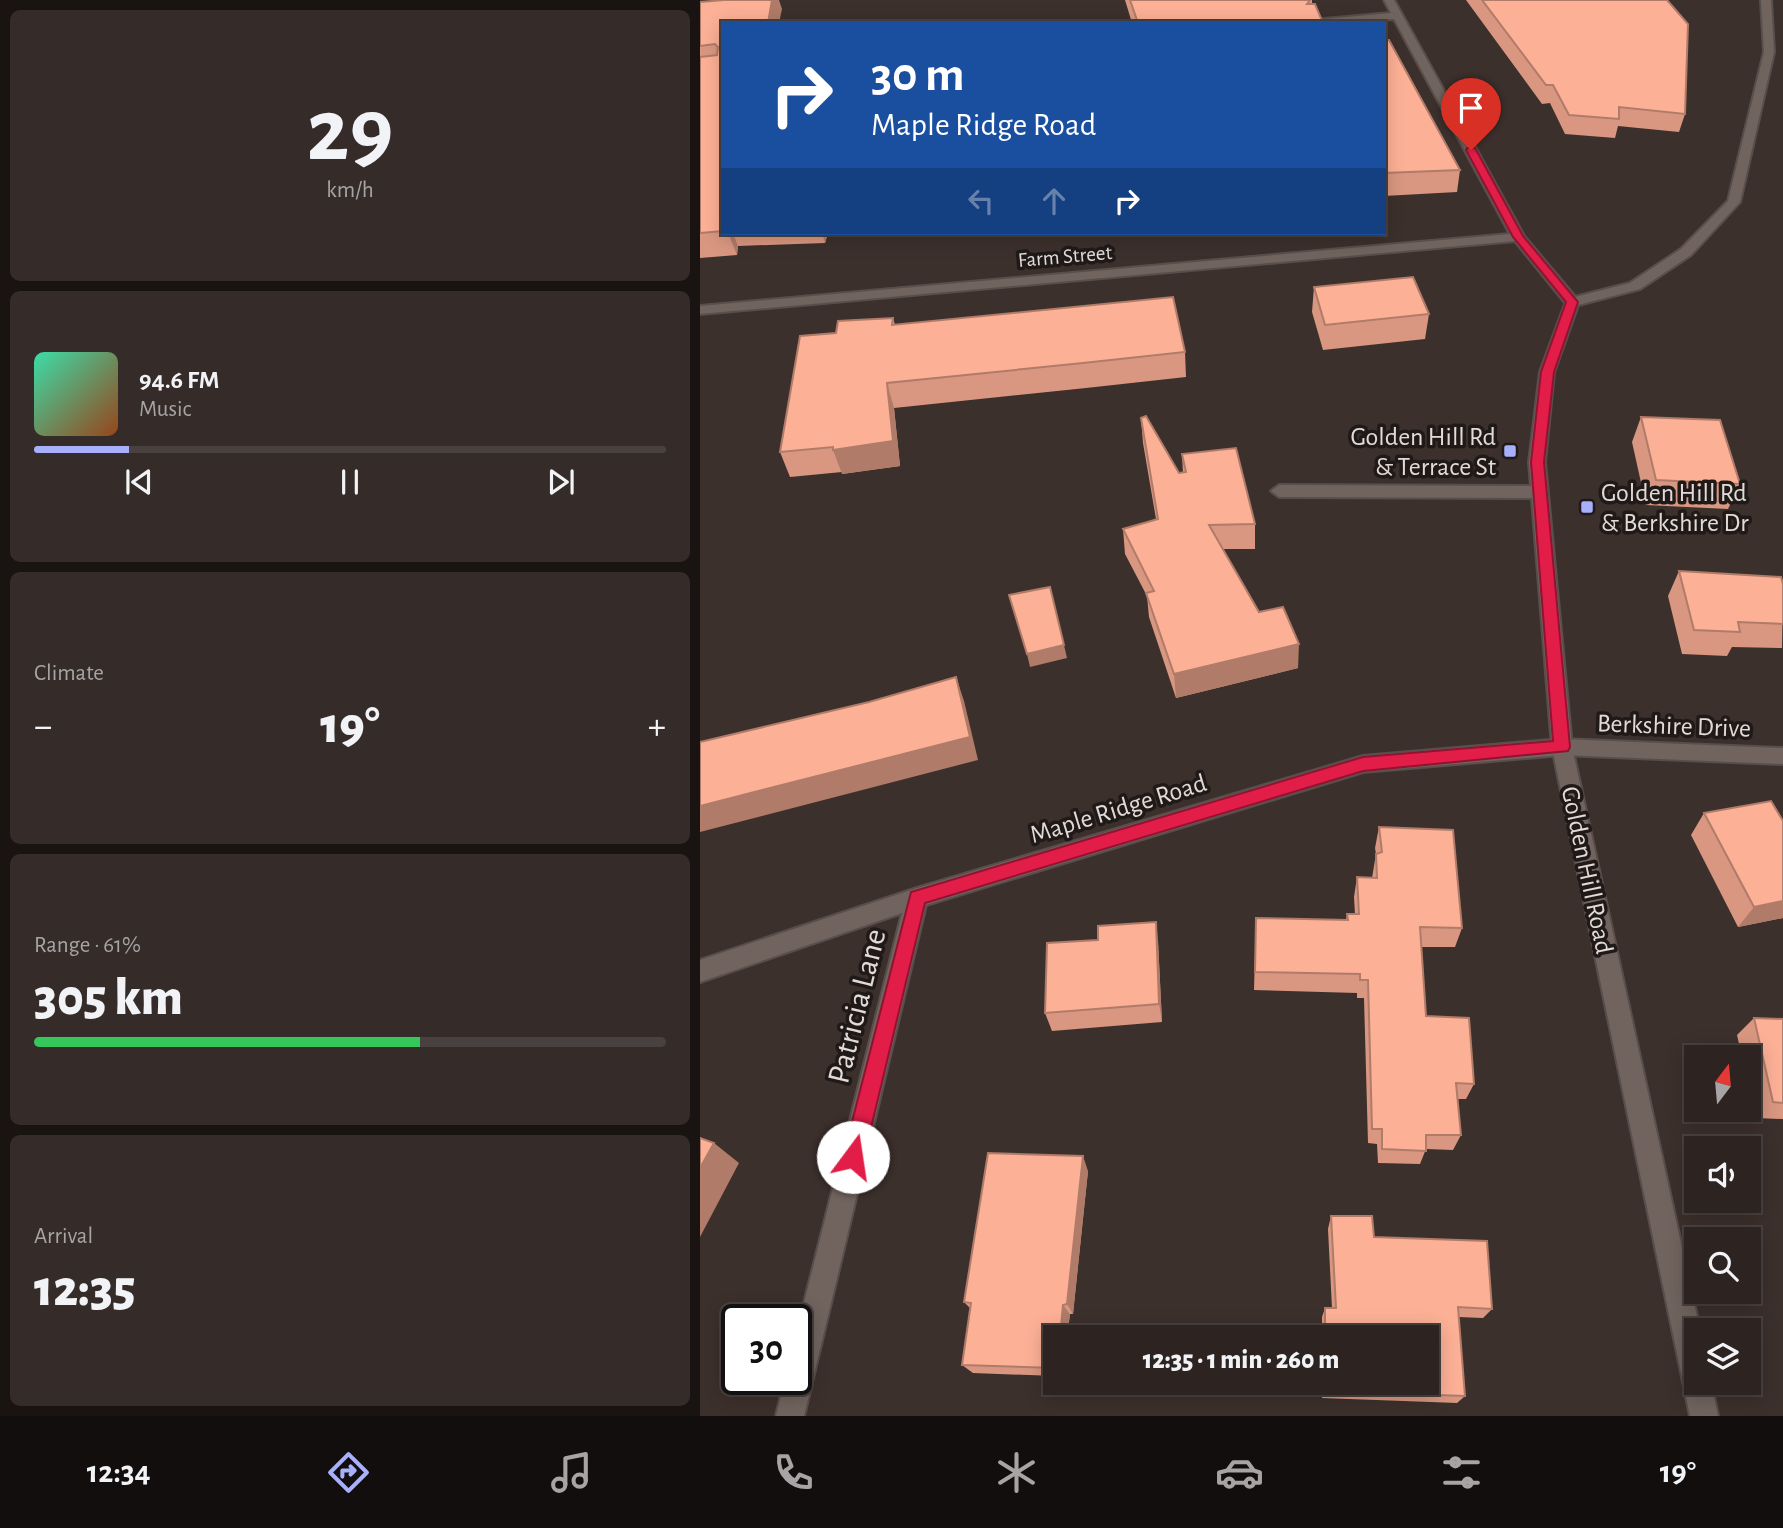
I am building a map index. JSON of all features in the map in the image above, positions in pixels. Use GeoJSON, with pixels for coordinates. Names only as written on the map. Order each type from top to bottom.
{"type":"FeatureCollection","features":[{"type":"Feature","properties":{"kind":"street"},"geometry":{"type":"LineString","coordinates":[[1389,0],[1518,237],[1572,302],[1635,286],[1686,252],[1734,202],[1769,52],[1766,0]]}},
{"type":"Feature","properties":{"kind":"street"},"geometry":{"type":"LineString","coordinates":[[1337,21],[1398,16]]}},
{"type":"Feature","properties":{"kind":"street","name":"Farm Street"},"geometry":{"type":"LineString","coordinates":[[700,310],[1518,237]]}},
{"type":"Feature","properties":{"kind":"street","name":"Golden Hill Road"},"geometry":{"type":"LineString","coordinates":[[1572,302],[1547,372],[1537,462],[1562,747],[1684,1320]]}},
{"type":"Feature","properties":{"kind":"street"},"geometry":{"type":"LineString","coordinates":[[1279,491],[1539,492]]}},
{"type":"Feature","properties":{"kind":"street","name":"Berkshire Drive"},"geometry":{"type":"LineString","coordinates":[[1562,747],[1783,756]]}},
{"type":"Feature","properties":{"kind":"street","name":"Maple Ridge Road"},"geometry":{"type":"LineString","coordinates":[[700,971],[917,898],[1363,764],[1562,747]]}},
{"type":"Feature","properties":{"kind":"street","name":"Patricia Lane"},"geometry":{"type":"LineString","coordinates":[[790,1416],[917,898]]}},
{"type":"Feature","properties":{"kind":"street"},"geometry":{"type":"LineString","coordinates":[[1700,1395],[1704,1416]]}},
{"type":"Feature","properties":{"kind":"building"},"geometry":{"type":"Polygon","coordinates":[[[772,0],[768,21],[721,21],[721,231],[700,233],[700,57],[717,55],[718,47],[715,44],[700,46],[700,2],[772,0]]]}},
{"type":"Feature","properties":{"kind":"building"},"geometry":{"type":"Polygon","coordinates":[[[1130,0],[1310,0],[1307,4],[1315,4],[1322,21],[1137,21],[1130,0]]]}},
{"type":"Feature","properties":{"kind":"building"},"geometry":{"type":"Polygon","coordinates":[[[1482,0],[1667,0],[1688,24],[1685,114],[1619,107],[1619,119],[1569,115],[1553,85],[1546,85],[1482,0]]]}},
{"type":"Feature","properties":{"kind":"building"},"geometry":{"type":"Polygon","coordinates":[[[1386,40],[1389,40],[1460,170],[1386,173],[1386,40]]]}},
{"type":"Feature","properties":{"kind":"building"},"geometry":{"type":"Polygon","coordinates":[[[1413,277],[1429,314],[1325,325],[1314,287],[1413,277]]]}},
{"type":"Feature","properties":{"kind":"building"},"geometry":{"type":"Polygon","coordinates":[[[1173,297],[1185,352],[887,383],[893,441],[833,450],[833,447],[780,452],[800,336],[836,333],[838,321],[893,318],[892,325],[1173,297]]]}},
{"type":"Feature","properties":{"kind":"building"},"geometry":{"type":"Polygon","coordinates":[[[1146,416],[1179,473],[1186,472],[1182,454],[1236,448],[1255,524],[1209,525],[1259,612],[1283,607],[1299,644],[1174,674],[1146,593],[1154,591],[1123,529],[1158,519],[1141,418],[1146,416]]]}},
{"type":"Feature","properties":{"kind":"building"},"geometry":{"type":"Polygon","coordinates":[[[1641,417],[1720,420],[1740,484],[1656,480],[1641,417]]]}},
{"type":"Feature","properties":{"kind":"building"},"geometry":{"type":"Polygon","coordinates":[[[1679,571],[1781,577],[1783,624],[1738,622],[1740,632],[1694,630],[1679,571]]]}},
{"type":"Feature","properties":{"kind":"building"},"geometry":{"type":"Polygon","coordinates":[[[1050,587],[1064,645],[1027,654],[1009,595],[1050,587]]]}},
{"type":"Feature","properties":{"kind":"building"},"geometry":{"type":"Polygon","coordinates":[[[956,677],[970,737],[700,806],[700,742],[869,702],[956,677]]]}},
{"type":"Feature","properties":{"kind":"building"},"geometry":{"type":"Polygon","coordinates":[[[1771,801],[1783,821],[1783,901],[1754,907],[1704,813],[1771,801]]]}},
{"type":"Feature","properties":{"kind":"building"},"geometry":{"type":"Polygon","coordinates":[[[1379,827],[1453,830],[1462,928],[1420,927],[1426,1016],[1469,1018],[1474,1084],[1456,1083],[1461,1135],[1426,1135],[1426,1151],[1382,1149],[1382,1129],[1372,1129],[1368,980],[1360,980],[1360,974],[1255,972],[1256,918],[1348,920],[1347,914],[1359,914],[1357,877],[1377,878],[1376,854],[1382,852],[1379,827]]]}},
{"type":"Feature","properties":{"kind":"building"},"geometry":{"type":"Polygon","coordinates":[[[1156,922],[1159,1004],[1045,1013],[1047,943],[1098,940],[1098,926],[1156,922]]]}},
{"type":"Feature","properties":{"kind":"building"},"geometry":{"type":"Polygon","coordinates":[[[1754,1018],[1783,1019],[1783,1103],[1773,1102],[1754,1018]]]}},
{"type":"Feature","properties":{"kind":"building"},"geometry":{"type":"Polygon","coordinates":[[[700,1138],[714,1143],[700,1168],[700,1138]]]}},
{"type":"Feature","properties":{"kind":"building"},"geometry":{"type":"Polygon","coordinates":[[[988,1153],[1083,1156],[1067,1304],[1063,1305],[1061,1325],[1043,1325],[1043,1368],[962,1365],[971,1303],[964,1302],[988,1153]]]}},
{"type":"Feature","properties":{"kind":"building"},"geometry":{"type":"Polygon","coordinates":[[[1331,1216],[1372,1216],[1374,1237],[1487,1241],[1492,1309],[1458,1307],[1465,1396],[1437,1395],[1439,1325],[1325,1325],[1325,1308],[1336,1308],[1331,1216]]]}},
{"type":"Feature","properties":{"kind":"place","name":"Golden Hill Rd & Terrace St"},"geometry":{"type":"Point","coordinates":[1510,451]}},
{"type":"Feature","properties":{"kind":"place","name":"Golden Hill Rd & Berkshire Dr"},"geometry":{"type":"Point","coordinates":[1587,507]}},
{"type":"Feature","properties":{"kind":"route"},"geometry":{"type":"LineString","coordinates":[[853,1157],[917,898],[1363,764],[1562,747],[1537,462],[1547,372],[1572,302],[1518,237],[1471,150]]}}]}
